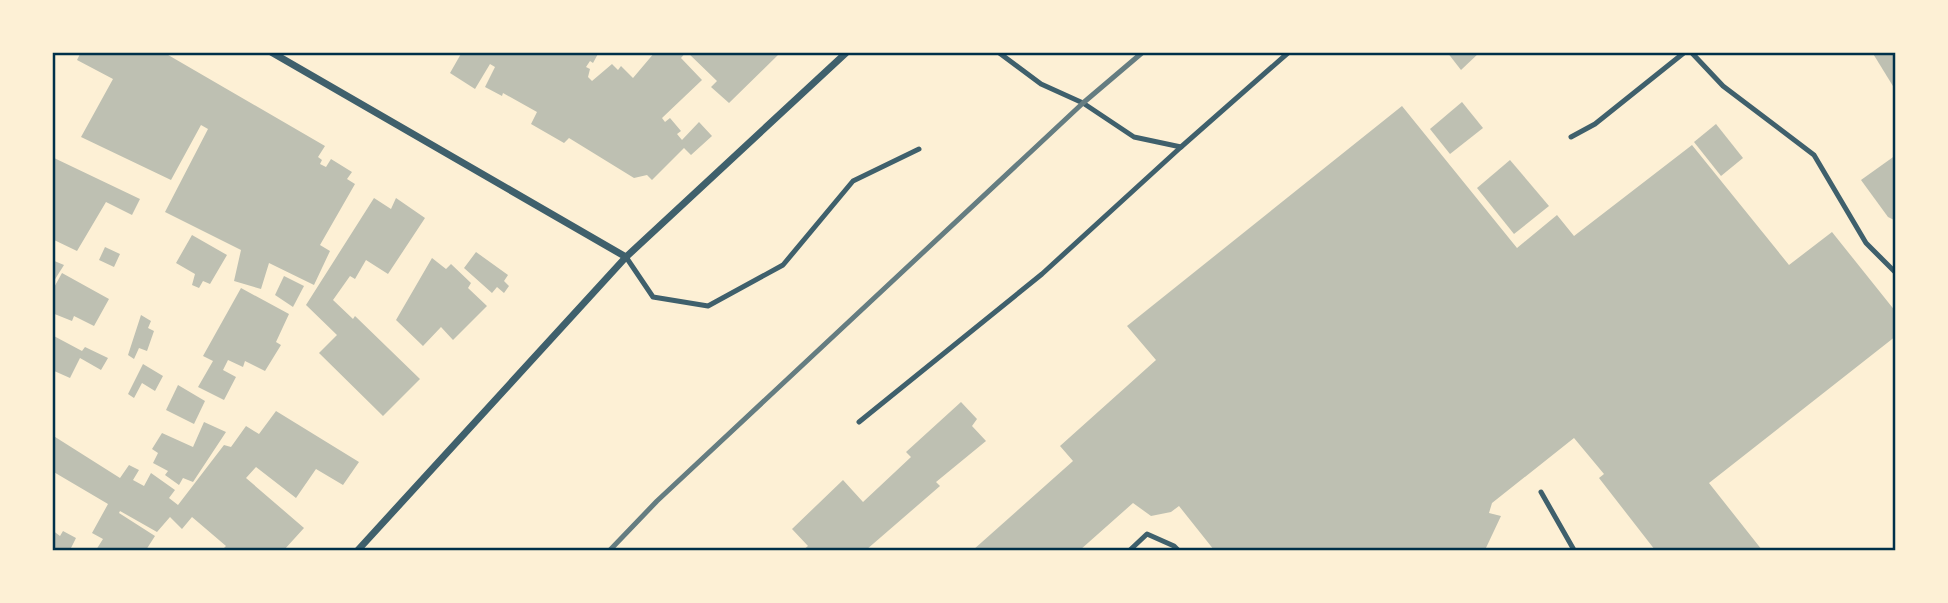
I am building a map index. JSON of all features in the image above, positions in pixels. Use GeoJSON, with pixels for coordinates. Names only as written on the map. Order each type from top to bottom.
{"type":"FeatureCollection","features":[{"type":"Feature","properties":{"kind":"street"},"geometry":{"type":"LineString","coordinates":[[271,52],[626,257]]}},
{"type":"Feature","properties":{"kind":"street"},"geometry":{"type":"LineString","coordinates":[[358,551],[626,257],[847,52]]}},
{"type":"Feature","properties":{"kind":"lane"},"geometry":{"type":"LineString","coordinates":[[998,52],[1041,84],[1083,103],[1134,137],[1181,147]]}},
{"type":"Feature","properties":{"kind":"lane"},"geometry":{"type":"LineString","coordinates":[[859,422],[1042,274],[1289,52]]}},
{"type":"Feature","properties":{"kind":"lane"},"geometry":{"type":"LineString","coordinates":[[1571,137],[1595,124],[1685,52]]}},
{"type":"Feature","properties":{"kind":"lane"},"geometry":{"type":"LineString","coordinates":[[1691,52],[1723,86],[1814,155],[1866,243],[1895,274]]}},
{"type":"Feature","properties":{"kind":"lane"},"geometry":{"type":"LineString","coordinates":[[626,257],[653,297],[708,306],[783,265],[852,181],[919,149]]}},
{"type":"Feature","properties":{"kind":"lane"},"geometry":{"type":"LineString","coordinates":[[1541,492],[1574,551]]}},
{"type":"Feature","properties":{"kind":"lane"},"geometry":{"type":"LineString","coordinates":[[1130,551],[1147,534],[1174,546],[1178,551]]}},
{"type":"Feature","properties":{"kind":"building"},"geometry":{"type":"Polygon","coordinates":[[[81,52],[163,52],[325,146],[318,157],[322,160],[320,164],[326,167],[331,159],[352,172],[347,179],[355,184],[320,245],[330,251],[314,285],[269,263],[261,289],[234,281],[241,250],[165,212],[208,129],[201,125],[171,180],[81,137],[113,79],[77,60],[81,52]]]}},
{"type":"Feature","properties":{"kind":"building"},"geometry":{"type":"Polygon","coordinates":[[[462,52],[599,52],[593,63],[590,61],[586,67],[590,69],[588,77],[592,81],[612,64],[618,70],[621,66],[633,78],[655,52],[686,52],[681,58],[702,80],[662,118],[665,122],[670,118],[681,131],[677,134],[682,140],[699,122],[712,136],[691,155],[684,148],[652,180],[647,175],[634,178],[569,138],[564,143],[531,124],[537,112],[503,93],[502,96],[485,87],[495,67],[490,64],[475,89],[450,73],[462,52]]]}},
{"type":"Feature","properties":{"kind":"building"},"geometry":{"type":"Polygon","coordinates":[[[687,52],[779,54],[729,103],[711,87],[717,81],[687,52]]]}},
{"type":"Feature","properties":{"kind":"building"},"geometry":{"type":"Polygon","coordinates":[[[1447,52],[1480,52],[1461,70],[1447,52]]]}},
{"type":"Feature","properties":{"kind":"building"},"geometry":{"type":"Polygon","coordinates":[[[1872,52],[1896,52],[1896,91],[1872,52]]]}},
{"type":"Feature","properties":{"kind":"building"},"geometry":{"type":"Polygon","coordinates":[[[1462,102],[1483,128],[1450,154],[1430,129],[1462,102]]]}},
{"type":"Feature","properties":{"kind":"building"},"geometry":{"type":"Polygon","coordinates":[[[1402,106],[1517,248],[1557,215],[1574,236],[1692,145],[1789,265],[1832,232],[1896,312],[1896,336],[1709,483],[1762,550],[1655,550],[1599,478],[1604,474],[1574,438],[1492,503],[1489,513],[1501,516],[1485,550],[1214,550],[1179,506],[1171,512],[1151,516],[1133,503],[1080,550],[973,550],[1073,461],[1060,446],[1156,360],[1127,326],[1402,106]]]}},
{"type":"Feature","properties":{"kind":"building"},"geometry":{"type":"Polygon","coordinates":[[[1716,124],[1743,158],[1721,176],[1694,142],[1716,124]]]}},
{"type":"Feature","properties":{"kind":"building"},"geometry":{"type":"Polygon","coordinates":[[[1896,155],[1896,221],[1888,217],[1861,180],[1896,155]]]}},
{"type":"Feature","properties":{"kind":"building"},"geometry":{"type":"Polygon","coordinates":[[[52,157],[140,199],[132,215],[106,202],[77,251],[52,239],[52,157]]]}},
{"type":"Feature","properties":{"kind":"building"},"geometry":{"type":"Polygon","coordinates":[[[1510,160],[1549,206],[1514,234],[1477,188],[1510,160]]]}},
{"type":"Feature","properties":{"kind":"building"},"geometry":{"type":"Polygon","coordinates":[[[374,198],[391,209],[396,198],[425,218],[388,274],[366,260],[355,279],[350,276],[333,300],[353,319],[355,316],[420,379],[383,416],[319,353],[337,335],[306,305],[374,198]]]}},
{"type":"Feature","properties":{"kind":"building"},"geometry":{"type":"Polygon","coordinates":[[[192,235],[227,255],[210,284],[203,281],[199,288],[192,285],[195,274],[176,263],[192,235]]]}},
{"type":"Feature","properties":{"kind":"building"},"geometry":{"type":"Polygon","coordinates":[[[105,247],[120,254],[114,267],[99,260],[105,247]]]}},
{"type":"Feature","properties":{"kind":"building"},"geometry":{"type":"Polygon","coordinates":[[[476,252],[508,275],[504,281],[509,286],[504,293],[497,287],[492,293],[464,268],[476,252]]]}},
{"type":"Feature","properties":{"kind":"building"},"geometry":{"type":"Polygon","coordinates":[[[432,258],[446,269],[451,264],[471,283],[468,288],[487,306],[453,340],[441,327],[423,346],[396,320],[432,258]]]}},
{"type":"Feature","properties":{"kind":"building"},"geometry":{"type":"Polygon","coordinates":[[[52,260],[64,265],[52,284],[52,260]]]}},
{"type":"Feature","properties":{"kind":"building"},"geometry":{"type":"Polygon","coordinates":[[[62,273],[109,299],[94,326],[74,316],[72,321],[52,313],[52,291],[62,273]]]}},
{"type":"Feature","properties":{"kind":"building"},"geometry":{"type":"Polygon","coordinates":[[[284,276],[304,286],[293,307],[275,295],[284,276]]]}},
{"type":"Feature","properties":{"kind":"building"},"geometry":{"type":"Polygon","coordinates":[[[241,288],[289,314],[276,342],[281,345],[265,371],[245,361],[243,367],[228,360],[223,370],[236,377],[224,400],[198,387],[213,361],[203,356],[241,288]]]}},
{"type":"Feature","properties":{"kind":"building"},"geometry":{"type":"Polygon","coordinates":[[[141,315],[151,321],[148,328],[154,331],[147,351],[139,348],[134,359],[128,355],[141,315]]]}},
{"type":"Feature","properties":{"kind":"building"},"geometry":{"type":"Polygon","coordinates":[[[52,335],[82,351],[85,347],[108,358],[101,370],[80,358],[70,378],[52,370],[52,335]]]}},
{"type":"Feature","properties":{"kind":"building"},"geometry":{"type":"Polygon","coordinates":[[[143,364],[163,376],[155,391],[142,383],[134,398],[128,394],[143,364]]]}},
{"type":"Feature","properties":{"kind":"building"},"geometry":{"type":"Polygon","coordinates":[[[178,385],[205,401],[194,424],[166,410],[178,385]]]}},
{"type":"Feature","properties":{"kind":"building"},"geometry":{"type":"Polygon","coordinates":[[[961,402],[977,419],[972,426],[986,441],[936,482],[940,486],[866,550],[803,550],[808,546],[792,529],[843,480],[863,502],[911,457],[906,452],[961,402]]]}},
{"type":"Feature","properties":{"kind":"building"},"geometry":{"type":"Polygon","coordinates":[[[276,411],[359,462],[343,485],[316,469],[296,498],[256,467],[246,478],[304,528],[284,550],[222,550],[226,546],[192,517],[182,529],[170,517],[157,532],[120,511],[119,513],[155,536],[146,550],[96,550],[103,539],[92,533],[108,504],[52,471],[52,435],[120,478],[129,465],[139,470],[133,480],[144,486],[151,473],[175,490],[169,498],[178,505],[224,445],[231,447],[246,426],[259,434],[276,411]]]}},
{"type":"Feature","properties":{"kind":"building"},"geometry":{"type":"Polygon","coordinates":[[[204,422],[226,432],[193,482],[183,478],[179,485],[165,475],[168,471],[153,463],[158,453],[152,449],[162,433],[193,447],[204,422]]]}},
{"type":"Feature","properties":{"kind":"building"},"geometry":{"type":"Polygon","coordinates":[[[52,530],[60,536],[63,531],[76,538],[70,550],[52,550],[52,530]]]}},
{"type":"Feature","properties":{"kind":"railway"},"geometry":{"type":"LineString","coordinates":[[610,550],[657,501],[1083,103],[1143,52]]}}]}
